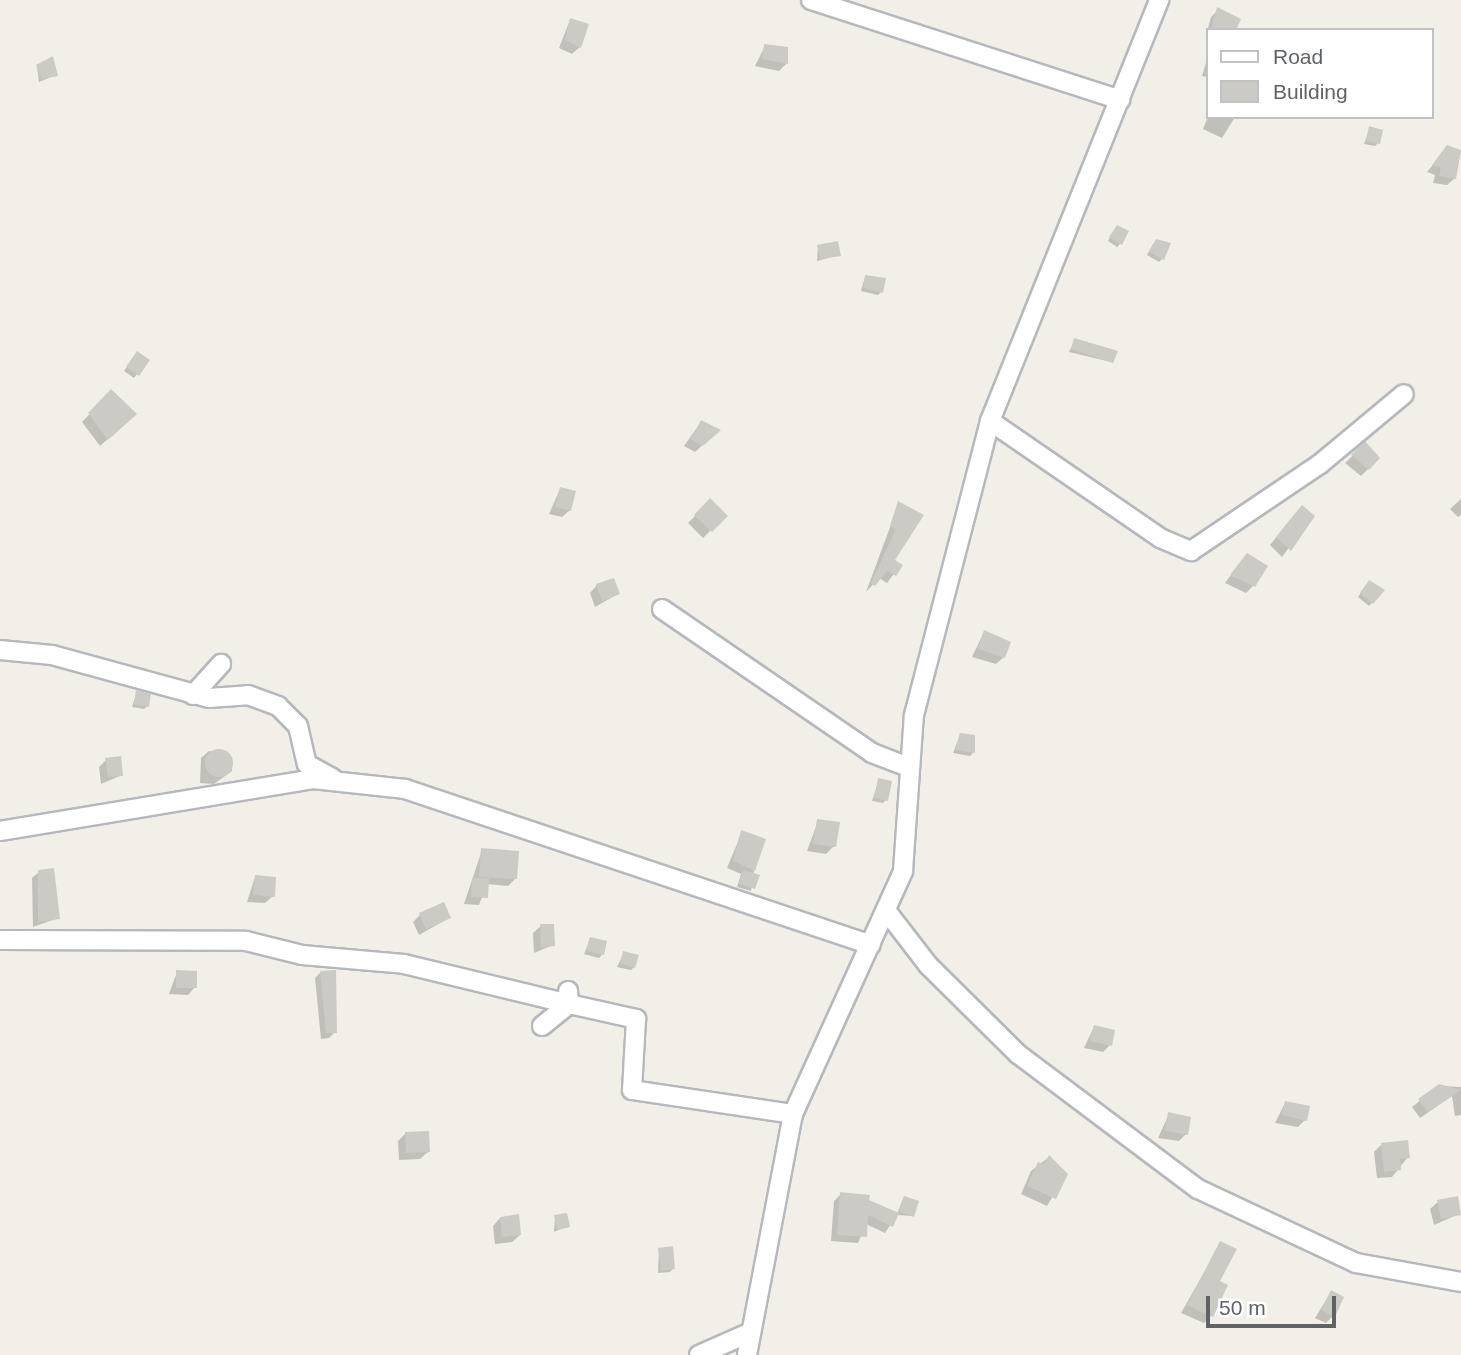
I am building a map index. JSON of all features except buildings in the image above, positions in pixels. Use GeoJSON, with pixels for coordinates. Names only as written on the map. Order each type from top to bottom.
{"type":"FeatureCollection","features":[{"type":"Feature","properties":{"kind":"street"},"geometry":{"type":"LineString","coordinates":[[811,0],[1120,100]]}},
{"type":"Feature","properties":{"kind":"street"},"geometry":{"type":"LineString","coordinates":[[747,1355],[793,1114],[888,913],[909,840],[909,767],[914,715],[990,421],[1159,0]]}},
{"type":"Feature","properties":{"kind":"street"},"geometry":{"type":"LineString","coordinates":[[990,421],[1160,538],[1191,551],[1320,464],[1405,394]]}},
{"type":"Feature","properties":{"kind":"street"},"geometry":{"type":"LineString","coordinates":[[662,609],[872,753],[909,767]]}},
{"type":"Feature","properties":{"kind":"street"},"geometry":{"type":"LineString","coordinates":[[0,650],[52,655],[193,695],[248,695],[278,706],[298,726],[307,764],[339,782]]}},
{"type":"Feature","properties":{"kind":"street"},"geometry":{"type":"LineString","coordinates":[[193,695],[222,664]]}},
{"type":"Feature","properties":{"kind":"street"},"geometry":{"type":"LineString","coordinates":[[0,831],[275,784],[339,782],[405,789],[524,823],[871,945]]}},
{"type":"Feature","properties":{"kind":"street"},"geometry":{"type":"LineString","coordinates":[[888,913],[937,975],[1018,1054],[1198,1189],[1356,1263],[1461,1282]]}},
{"type":"Feature","properties":{"kind":"street"},"geometry":{"type":"LineString","coordinates":[[0,940],[246,941],[302,955],[404,964],[569,997],[636,1019],[632,1090],[793,1114]]}},
{"type":"Feature","properties":{"kind":"street"},"geometry":{"type":"LineString","coordinates":[[542,1026],[569,997]]}},
{"type":"Feature","properties":{"kind":"street"},"geometry":{"type":"LineString","coordinates":[[699,1355],[751,1332]]}}]}
